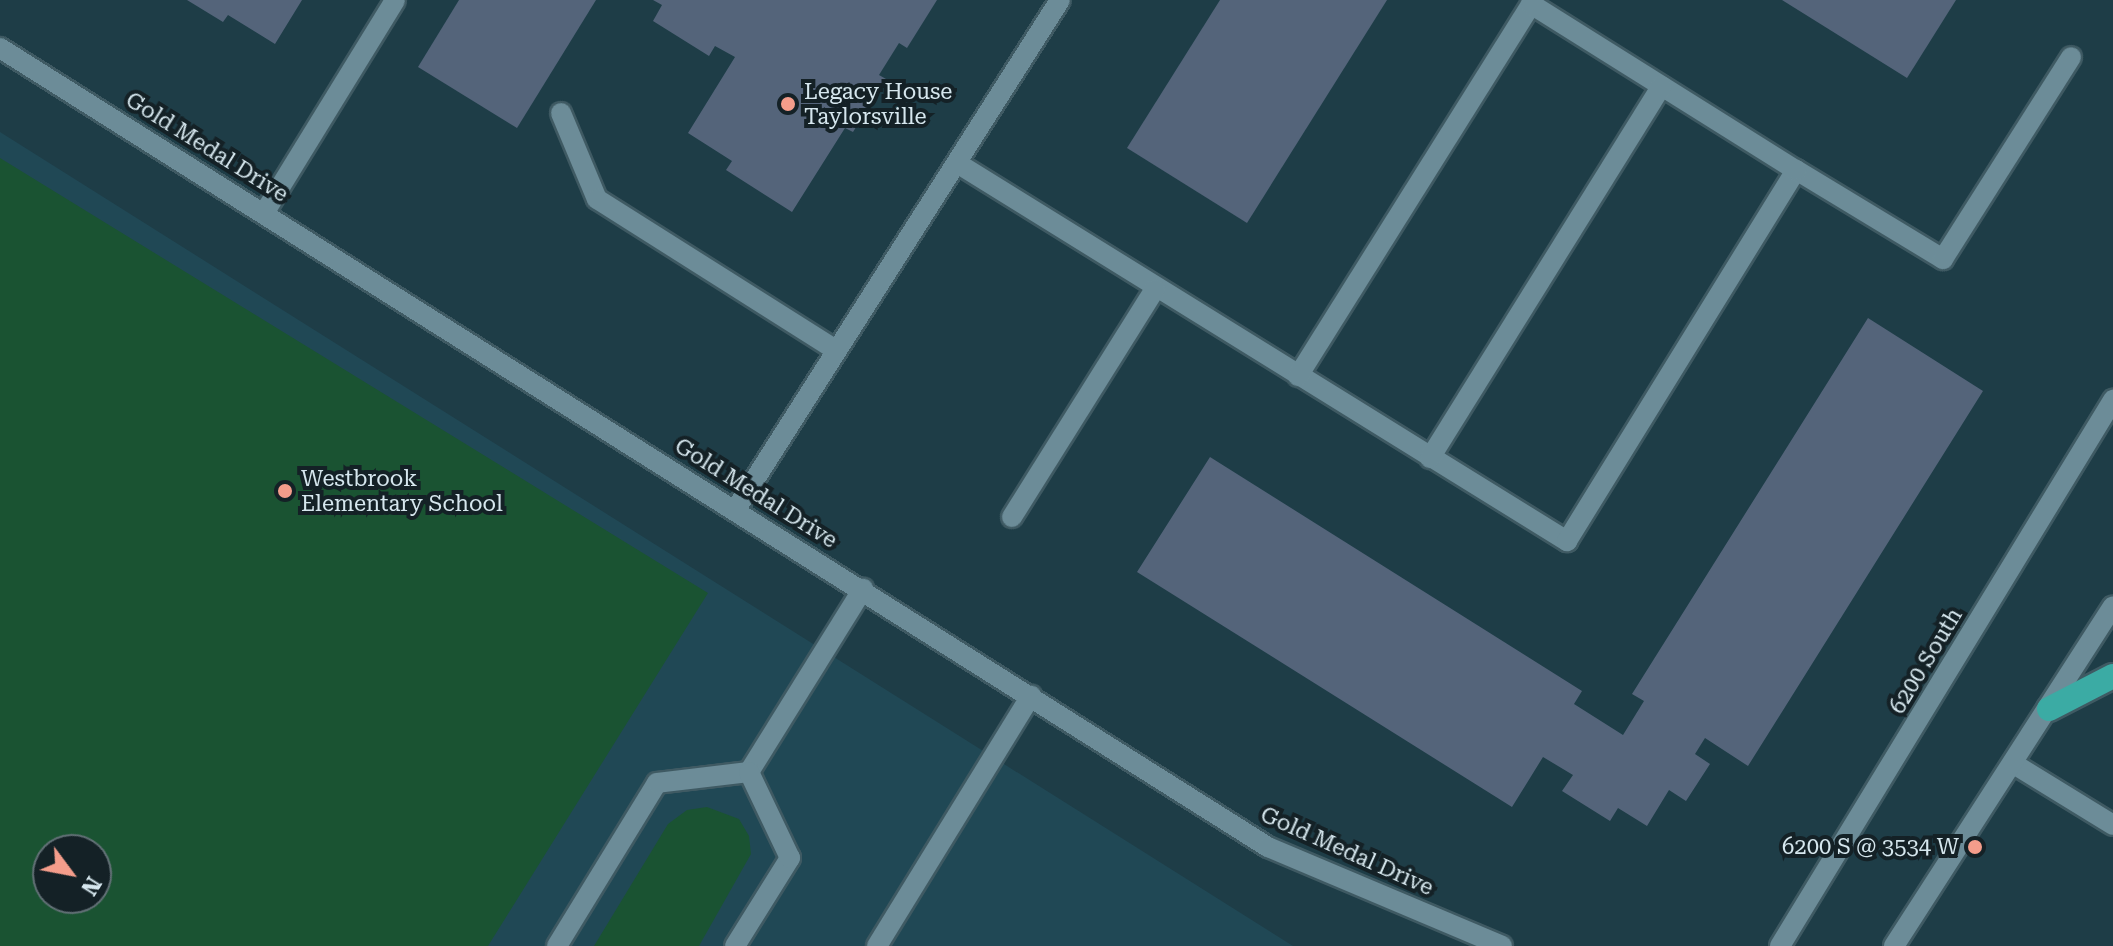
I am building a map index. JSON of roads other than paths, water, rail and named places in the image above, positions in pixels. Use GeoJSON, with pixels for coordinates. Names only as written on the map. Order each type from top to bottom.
{"type":"FeatureCollection","features":[{"type":"Feature","properties":{"kind":"highway"},"geometry":{"type":"LineString","coordinates":[[2049,709],[2113,676]]}},
{"type":"Feature","properties":{"kind":"street"},"geometry":{"type":"LineString","coordinates":[[266,210],[395,0]]}},
{"type":"Feature","properties":{"kind":"street"},"geometry":{"type":"LineString","coordinates":[[736,509],[834,349],[1060,0]]}},
{"type":"Feature","properties":{"kind":"street"},"geometry":{"type":"LineString","coordinates":[[1298,376],[1531,4],[1943,259],[2071,57]]}},
{"type":"Feature","properties":{"kind":"street","name":"Gold Medal Drive"},"geometry":{"type":"LineString","coordinates":[[0,48],[266,210],[1268,847],[1502,946]]}},
{"type":"Feature","properties":{"kind":"street"},"geometry":{"type":"LineString","coordinates":[[1430,458],[1662,86]]}},
{"type":"Feature","properties":{"kind":"street"},"geometry":{"type":"LineString","coordinates":[[561,113],[597,199],[834,349]]}},
{"type":"Feature","properties":{"kind":"street"},"geometry":{"type":"LineString","coordinates":[[957,163],[1155,289],[1567,541],[1796,170]]}},
{"type":"Feature","properties":{"kind":"street"},"geometry":{"type":"LineString","coordinates":[[1012,517],[1155,289]]}},
{"type":"Feature","properties":{"kind":"street","name":"6200 South"},"geometry":{"type":"LineString","coordinates":[[1780,946],[2113,400]]}},
{"type":"Feature","properties":{"kind":"street"},"geometry":{"type":"LineString","coordinates":[[749,772],[863,589]]}},
{"type":"Feature","properties":{"kind":"street"},"geometry":{"type":"LineString","coordinates":[[1894,946],[2113,606]]}},
{"type":"Feature","properties":{"kind":"street"},"geometry":{"type":"LineString","coordinates":[[877,946],[1031,696]]}},
{"type":"Feature","properties":{"kind":"street"},"geometry":{"type":"LineString","coordinates":[[2014,764],[2113,825]]}},
{"type":"Feature","properties":{"kind":"street"},"geometry":{"type":"LineString","coordinates":[[557,946],[657,783],[749,772]]}},
{"type":"Feature","properties":{"kind":"street"},"geometry":{"type":"LineString","coordinates":[[735,946],[790,858],[749,772]]}},
{"type":"Feature","properties":{"kind":"place","name":"Legacy House Taylorsville"},"geometry":{"type":"Point","coordinates":[788,104]}},
{"type":"Feature","properties":{"kind":"place","name":"Westbrook Elementary School"},"geometry":{"type":"Point","coordinates":[285,491]}},
{"type":"Feature","properties":{"kind":"place","name":"6200 S @ 3534 W"},"geometry":{"type":"Point","coordinates":[1975,847]}}]}
